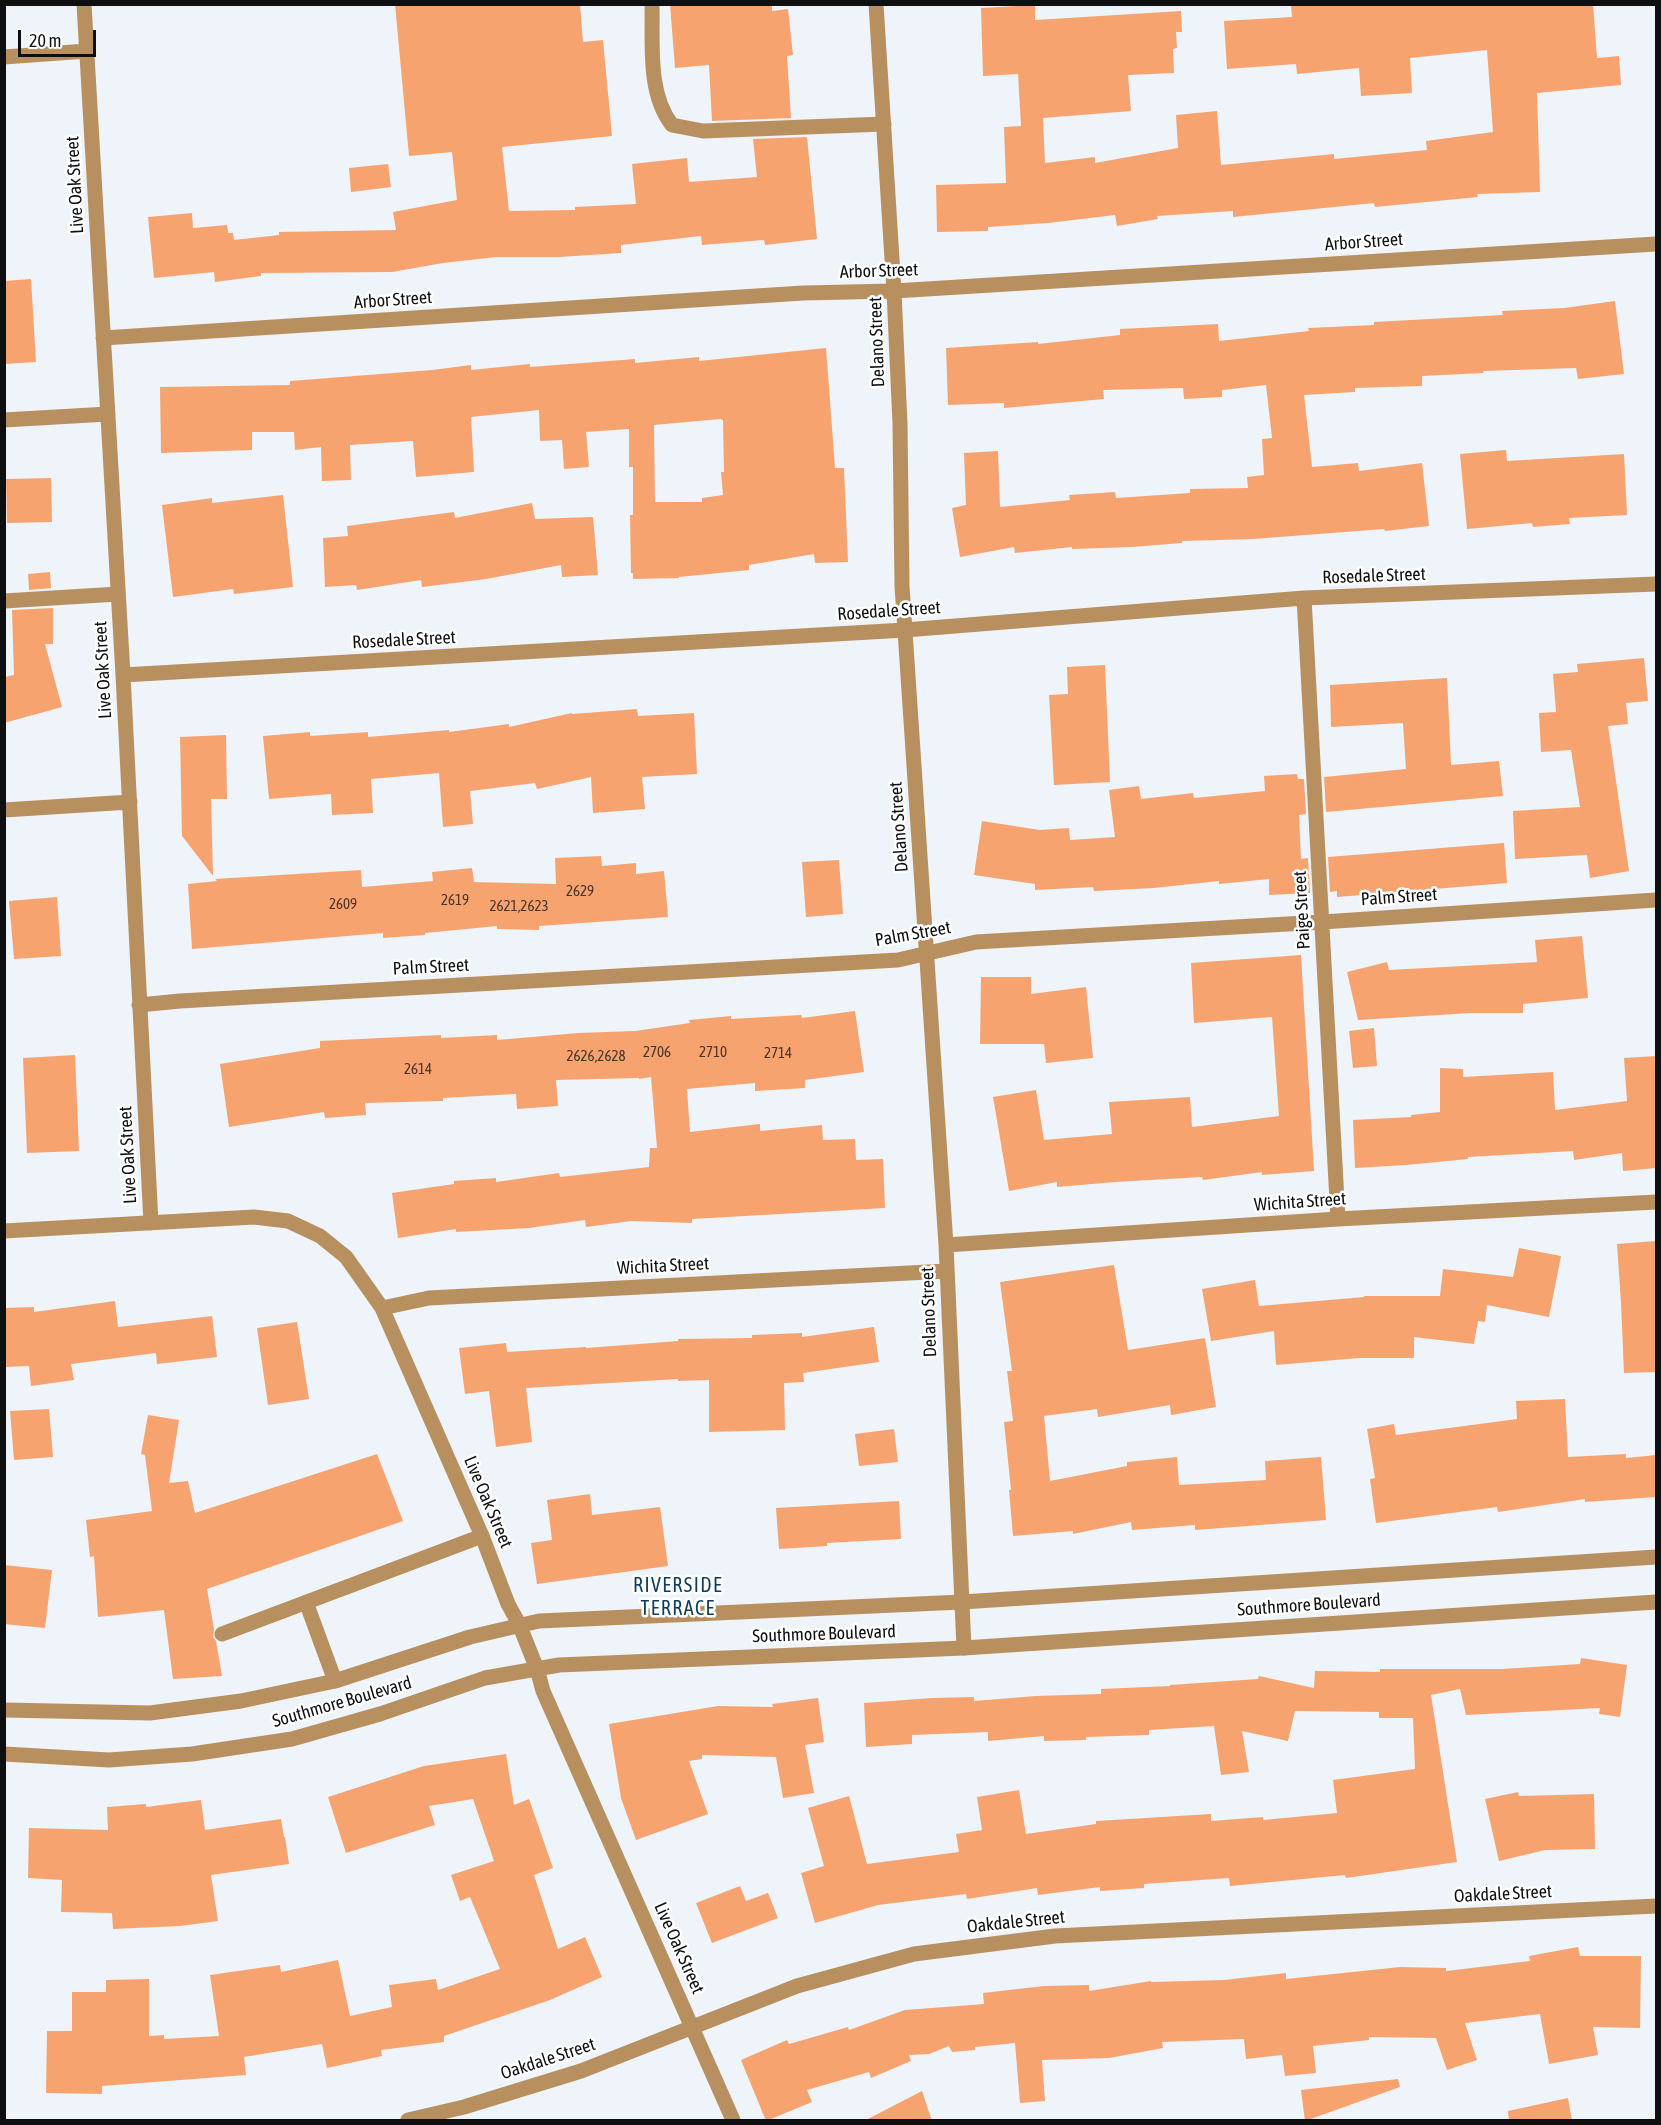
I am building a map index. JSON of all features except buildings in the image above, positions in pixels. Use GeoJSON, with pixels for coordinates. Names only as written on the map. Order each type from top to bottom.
{"type":"FeatureCollection","features":[{"type":"Feature","properties":{"kind":"street","name":"Live Oak Street"},"geometry":{"type":"LineString","coordinates":[[84,4],[130,802],[151,1223],[254,1217],[288,1221],[320,1236],[346,1257],[382,1308],[482,1536],[508,1604],[519,1624],[543,1691],[734,2121]]}},
{"type":"Feature","properties":{"kind":"street"},"geometry":{"type":"LineString","coordinates":[[652,4],[653,69],[661,112],[672,125],[703,131],[884,124]]}},
{"type":"Feature","properties":{"kind":"street","name":"Delano Street"},"geometry":{"type":"LineString","coordinates":[[876,4],[900,424],[902,586],[946,1245],[964,1648]]}},
{"type":"Feature","properties":{"kind":"street"},"geometry":{"type":"LineString","coordinates":[[4,57],[87,51]]}},
{"type":"Feature","properties":{"kind":"street","name":"Arbor Street"},"geometry":{"type":"LineString","coordinates":[[103,338],[803,293],[894,291],[1656,244]]}},
{"type":"Feature","properties":{"kind":"street"},"geometry":{"type":"LineString","coordinates":[[4,420],[108,414]]}},
{"type":"Feature","properties":{"kind":"street","name":"Rosedale Street"},"geometry":{"type":"LineString","coordinates":[[123,675],[905,630],[1304,598],[1656,584]]}},
{"type":"Feature","properties":{"kind":"street"},"geometry":{"type":"LineString","coordinates":[[4,601],[118,594]]}},
{"type":"Feature","properties":{"kind":"street","name":"Paige Street"},"geometry":{"type":"LineString","coordinates":[[1304,598],[1338,1219]]}},
{"type":"Feature","properties":{"kind":"street"},"geometry":{"type":"LineString","coordinates":[[4,810],[130,802]]}},
{"type":"Feature","properties":{"kind":"street","name":"Palm Street"},"geometry":{"type":"LineString","coordinates":[[139,1005],[898,960],[976,942],[1656,900]]}},
{"type":"Feature","properties":{"kind":"street","name":"Wichita Street"},"geometry":{"type":"LineString","coordinates":[[946,1245],[1338,1219],[1656,1202]]}},
{"type":"Feature","properties":{"kind":"street"},"geometry":{"type":"LineString","coordinates":[[4,1231],[151,1223]]}},
{"type":"Feature","properties":{"kind":"street","name":"Wichita Street"},"geometry":{"type":"LineString","coordinates":[[382,1308],[429,1298],[947,1271]]}},
{"type":"Feature","properties":{"kind":"street"},"geometry":{"type":"LineString","coordinates":[[222,1634],[482,1536]]}},
{"type":"Feature","properties":{"kind":"street","name":"Southmore Boulevard"},"geometry":{"type":"LineString","coordinates":[[4,1710],[150,1713],[241,1701],[335,1681],[470,1637],[539,1621],[962,1602],[1656,1557]]}},
{"type":"Feature","properties":{"kind":"street"},"geometry":{"type":"LineString","coordinates":[[306,1602],[335,1681]]}},
{"type":"Feature","properties":{"kind":"street","name":"Southmore Boulevard"},"geometry":{"type":"LineString","coordinates":[[4,1754],[109,1760],[192,1754],[292,1739],[380,1714],[485,1678],[560,1665],[964,1648],[1656,1602]]}},
{"type":"Feature","properties":{"kind":"street","name":"Oakdale Street"},"geometry":{"type":"LineString","coordinates":[[408,2121],[464,2107],[581,2070],[797,1986],[914,1954],[1055,1936],[1656,1906]]}},
{"type":"Feature","properties":{"kind":"district","name":"RIVERSIDE TERRACE"},"geometry":{"type":"Point","coordinates":[678,1598]}}]}
